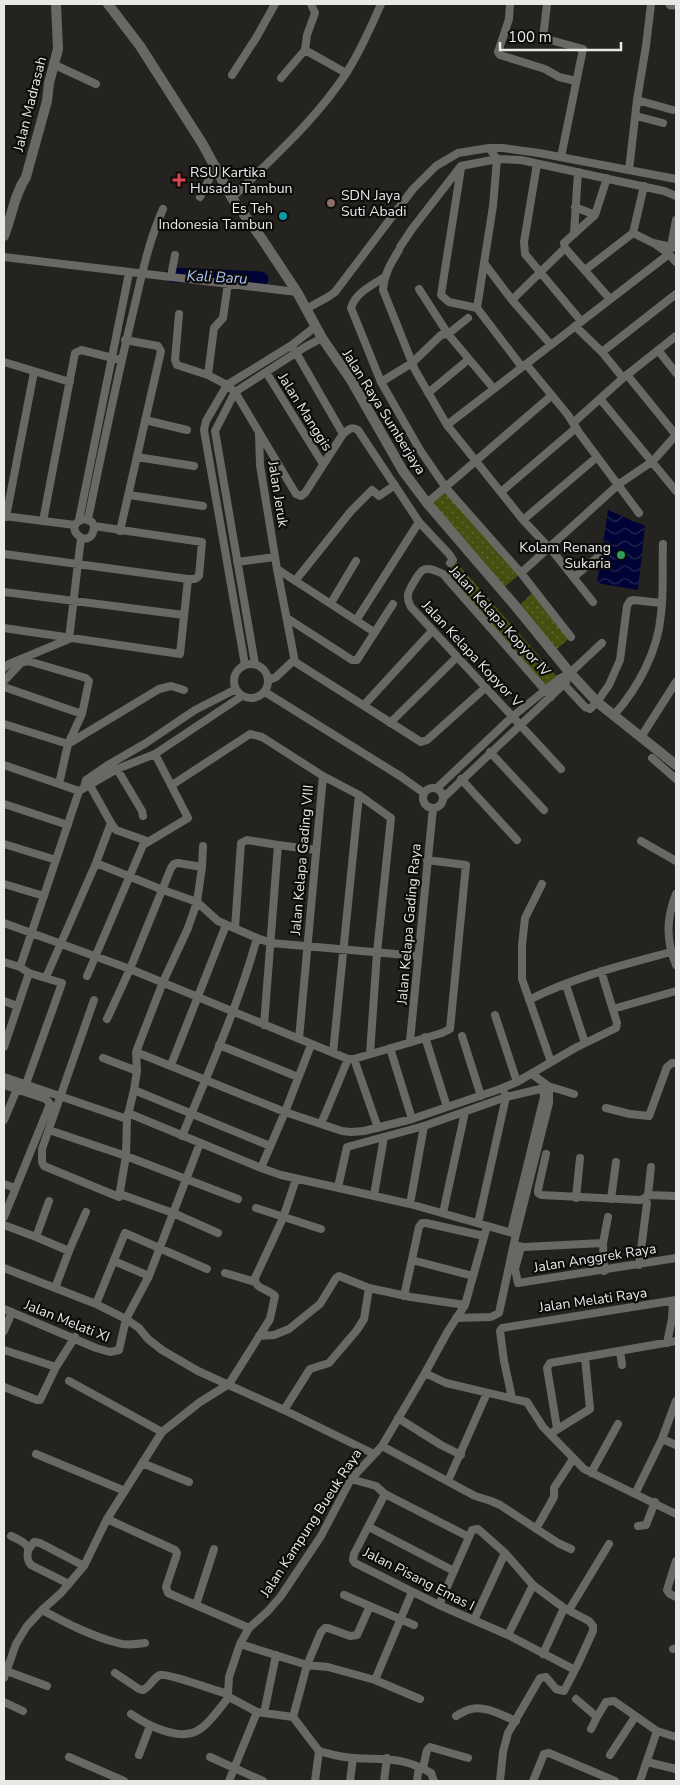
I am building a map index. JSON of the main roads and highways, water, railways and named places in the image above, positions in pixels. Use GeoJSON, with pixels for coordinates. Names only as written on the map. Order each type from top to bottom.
{"type":"FeatureCollection","features":[{"type":"Feature","properties":{"kind":"main road"},"geometry":{"type":"LineString","coordinates":[[671,4],[676,4]]}},
{"type":"Feature","properties":{"kind":"water","name":"Kolam Renang Sukaria"},"geometry":{"type":"Polygon","coordinates":[[[608,510],[645,526],[638,590],[597,583],[608,510]]]}},
{"type":"Feature","properties":{"kind":"waterway","name":"Kali Baru"},"geometry":{"type":"LineString","coordinates":[[173,275],[261,279]]}},
{"type":"Feature","properties":{"kind":"place","name":"RSU Kartika Husada Tambun"},"geometry":{"type":"Point","coordinates":[179,180]}},
{"type":"Feature","properties":{"kind":"place","name":"SDN Jaya Suti Abadi"},"geometry":{"type":"Point","coordinates":[331,203]}},
{"type":"Feature","properties":{"kind":"place","name":"Es Teh Indonesia Tambun"},"geometry":{"type":"Point","coordinates":[283,216]}},
{"type":"Feature","properties":{"kind":"place","name":"Kolam Renang Sukaria"},"geometry":{"type":"Point","coordinates":[621,555]}}]}
